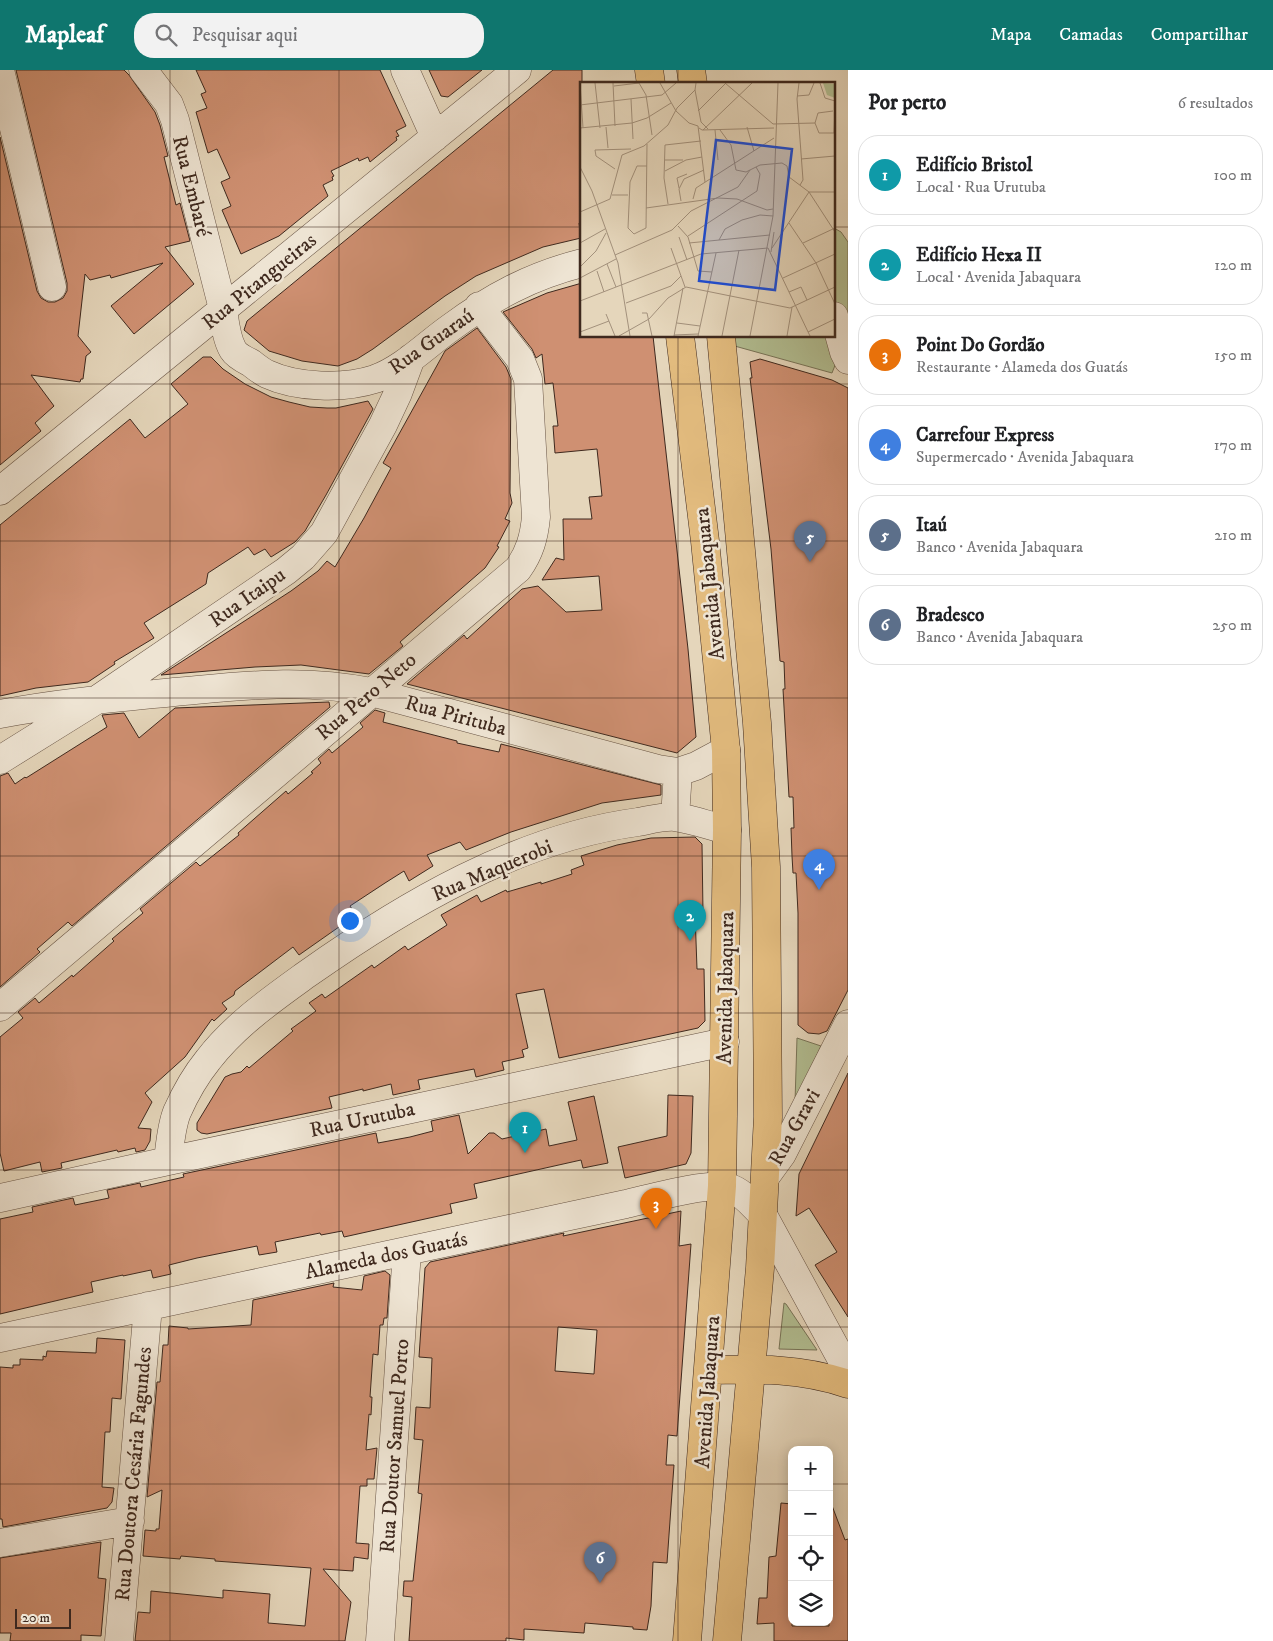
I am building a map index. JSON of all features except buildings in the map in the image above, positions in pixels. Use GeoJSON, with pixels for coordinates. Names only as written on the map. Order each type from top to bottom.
{"type":"FeatureCollection","features":[{"type":"Feature","properties":{"kind":"main road","name":"Avenida Jabaquara"},"geometry":{"type":"LineString","coordinates":[[680,338],[705,541],[726,750],[727,830],[722,1186],[687,1641]]}},
{"type":"Feature","properties":{"kind":"main road","name":"Avenida Jabaquara"},"geometry":{"type":"LineString","coordinates":[[721,338],[757,714],[765,858],[768,1108],[766,1176],[727,1641]]}},
{"type":"Feature","properties":{"kind":"main road"},"geometry":{"type":"LineString","coordinates":[[709,1370],[799,1371],[830,1377],[848,1384]]}},
{"type":"Feature","properties":{"kind":"street"},"geometry":{"type":"LineString","coordinates":[[0,70],[52,287]]}},
{"type":"Feature","properties":{"kind":"street","name":"Rua Embaré"},"geometry":{"type":"LineString","coordinates":[[143,70],[169,104],[175,120],[223,310]]}},
{"type":"Feature","properties":{"kind":"street"},"geometry":{"type":"LineString","coordinates":[[405,70],[435,137]]}},
{"type":"Feature","properties":{"kind":"street","name":"Rua Pitangueiras"},"geometry":{"type":"LineString","coordinates":[[0,491],[517,70]]}},
{"type":"Feature","properties":{"kind":"street","name":"Rua Guaraú"},"geometry":{"type":"LineString","coordinates":[[223,310],[226,331],[233,351],[268,374],[294,382],[314,385],[346,385],[375,379],[394,370],[479,306],[520,284],[564,268],[580,264]]}},
{"type":"Feature","properties":{"kind":"street","name":"Rua Pero Neto"},"geometry":{"type":"LineString","coordinates":[[0,1007],[518,569],[530,549],[536,517],[528,379],[520,359],[479,306]]}},
{"type":"Feature","properties":{"kind":"street"},"geometry":{"type":"LineString","coordinates":[[836,323],[848,360]]}},
{"type":"Feature","properties":{"kind":"street","name":"Rua Itaipu"},"geometry":{"type":"LineString","coordinates":[[0,760],[98,700],[286,571],[314,547],[324,533],[383,425],[398,393],[411,358]]}},
{"type":"Feature","properties":{"kind":"street","name":"Rua Pirituba"},"geometry":{"type":"LineString","coordinates":[[0,714],[98,700],[250,685],[315,684],[371,692],[658,769],[678,772]]}},
{"type":"Feature","properties":{"kind":"street"},"geometry":{"type":"LineString","coordinates":[[675,817],[678,772],[696,766],[726,750]]}},
{"type":"Feature","properties":{"kind":"street","name":"Rua Maquerobi"},"geometry":{"type":"LineString","coordinates":[[168,1160],[176,1114],[190,1086],[225,1039],[259,1008],[324,962],[392,918],[450,884],[522,853],[587,832],[620,824],[675,817],[727,830]]}},
{"type":"Feature","properties":{"kind":"street","name":"Rua Gravi"},"geometry":{"type":"LineString","coordinates":[[766,1176],[782,1154],[848,1024]]}},
{"type":"Feature","properties":{"kind":"street","name":"Rua Urutuba"},"geometry":{"type":"LineString","coordinates":[[0,1198],[168,1160],[725,1042]]}},
{"type":"Feature","properties":{"kind":"street"},"geometry":{"type":"LineString","coordinates":[[722,1186],[729,1187],[742,1195],[763,1214],[848,1371]]}},
{"type":"Feature","properties":{"kind":"street","name":"Alameda dos Guatás"},"geometry":{"type":"LineString","coordinates":[[0,1338],[692,1190],[722,1186]]}},
{"type":"Feature","properties":{"kind":"street","name":"Rua Doutor Samuel Porto"},"geometry":{"type":"LineString","coordinates":[[380,1641],[407,1251]]}},
{"type":"Feature","properties":{"kind":"street","name":"Rua Doutora Cesária Fagundes"},"geometry":{"type":"LineString","coordinates":[[118,1641],[148,1306]]}},
{"type":"Feature","properties":{"kind":"street"},"geometry":{"type":"LineString","coordinates":[[0,1543],[130,1521]]}},
{"type":"Feature","properties":{"kind":"green space"},"geometry":{"type":"Polygon","coordinates":[[[836,229],[841,232],[848,242],[848,332],[832,373],[731,345],[730,338],[836,338],[836,229]]]}},
{"type":"Feature","properties":{"kind":"green space"},"geometry":{"type":"Polygon","coordinates":[[[797,1038],[821,1046],[795,1102],[797,1038]]]}},
{"type":"Feature","properties":{"kind":"green space"},"geometry":{"type":"Polygon","coordinates":[[[784,1303],[786,1304],[817,1350],[779,1349],[784,1303]]]}},
{"type":"Feature","properties":{"kind":"place","name":"Itaú"},"geometry":{"type":"Point","coordinates":[810,562]}},
{"type":"Feature","properties":{"kind":"place","name":"Carrefour Express"},"geometry":{"type":"Point","coordinates":[819,890]}},
{"type":"Feature","properties":{"kind":"place","name":"Edifício Hexa II"},"geometry":{"type":"Point","coordinates":[690,941]}},
{"type":"Feature","properties":{"kind":"place","name":"Edifício Bristol"},"geometry":{"type":"Point","coordinates":[525,1153]}},
{"type":"Feature","properties":{"kind":"place","name":"Point Do Gordão"},"geometry":{"type":"Point","coordinates":[656,1229]}},
{"type":"Feature","properties":{"kind":"place","name":"Bradesco"},"geometry":{"type":"Point","coordinates":[600,1583]}}]}
